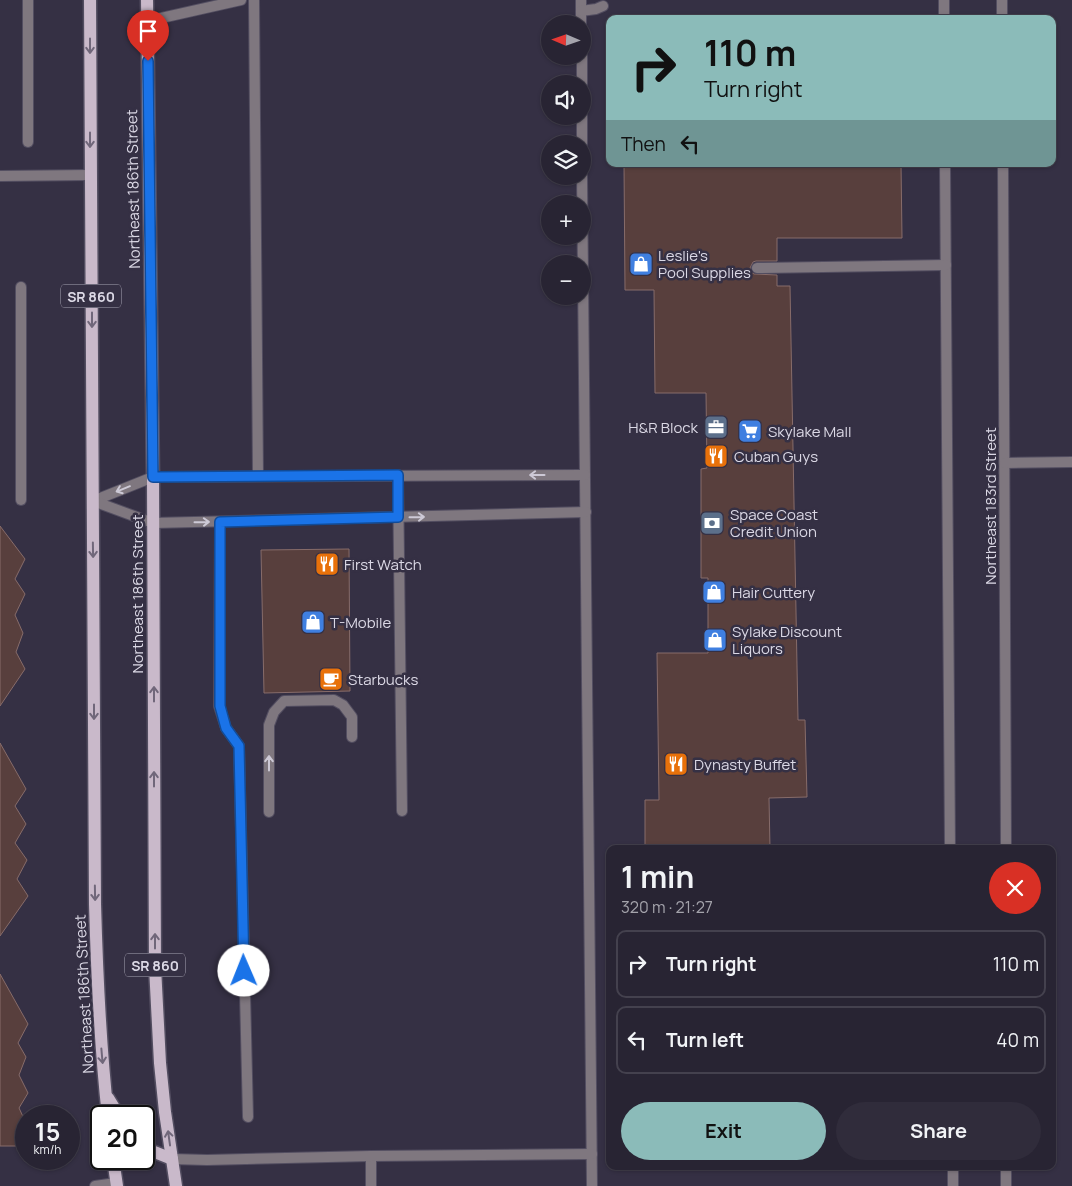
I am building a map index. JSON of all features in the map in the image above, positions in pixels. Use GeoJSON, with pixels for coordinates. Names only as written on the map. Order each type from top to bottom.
{"type":"FeatureCollection","features":[{"type":"Feature","properties":{"kind":"main road","name":"Northeast 186th Street"},"geometry":{"type":"LineString","coordinates":[[90,0],[95,904],[98,1007],[107,1105]]}},
{"type":"Feature","properties":{"kind":"main road","name":"Northeast 186th Street"},"geometry":{"type":"LineString","coordinates":[[147,0],[153,477],[155,967],[160,1062],[176,1186]]}},
{"type":"Feature","properties":{"kind":"main road"},"geometry":{"type":"LineString","coordinates":[[105,1093],[113,1105]]}},
{"type":"Feature","properties":{"kind":"main road"},"geometry":{"type":"LineString","coordinates":[[155,1152],[172,1159]]}},
{"type":"Feature","properties":{"kind":"main road"},"geometry":{"type":"LineString","coordinates":[[115,1170],[118,1185]]}},
{"type":"Feature","properties":{"kind":"street"},"geometry":{"type":"LineString","coordinates":[[28,0],[28,142]]}},
{"type":"Feature","properties":{"kind":"street"},"geometry":{"type":"LineString","coordinates":[[148,21],[241,0]]}},
{"type":"Feature","properties":{"kind":"street"},"geometry":{"type":"LineString","coordinates":[[254,0],[258,476]]}},
{"type":"Feature","properties":{"kind":"street"},"geometry":{"type":"LineString","coordinates":[[944,0],[944,15]]}},
{"type":"Feature","properties":{"kind":"street"},"geometry":{"type":"LineString","coordinates":[[1002,0],[1002,15]]}},
{"type":"Feature","properties":{"kind":"street"},"geometry":{"type":"LineString","coordinates":[[581,5],[596,9],[603,6]]}},
{"type":"Feature","properties":{"kind":"street"},"geometry":{"type":"LineString","coordinates":[[945,167],[950,845]]}},
{"type":"Feature","properties":{"kind":"street","name":"Northeast 183rd Street"},"geometry":{"type":"LineString","coordinates":[[1003,167],[1006,845]]}},
{"type":"Feature","properties":{"kind":"street"},"geometry":{"type":"LineString","coordinates":[[0,176],[90,175]]}},
{"type":"Feature","properties":{"kind":"street"},"geometry":{"type":"LineString","coordinates":[[582,185],[592,1186]]}},
{"type":"Feature","properties":{"kind":"street"},"geometry":{"type":"LineString","coordinates":[[757,268],[946,265]]}},
{"type":"Feature","properties":{"kind":"street"},"geometry":{"type":"LineString","coordinates":[[21,287],[21,500]]}},
{"type":"Feature","properties":{"kind":"street"},"geometry":{"type":"LineString","coordinates":[[1005,463],[1072,462]]}},
{"type":"Feature","properties":{"kind":"street"},"geometry":{"type":"LineString","coordinates":[[398,475],[402,811]]}},
{"type":"Feature","properties":{"kind":"street"},"geometry":{"type":"LineString","coordinates":[[93,501],[153,477],[585,475]]}},
{"type":"Feature","properties":{"kind":"street"},"geometry":{"type":"LineString","coordinates":[[93,501],[153,523],[586,512]]}},
{"type":"Feature","properties":{"kind":"street"},"geometry":{"type":"LineString","coordinates":[[220,522],[220,706],[226,728],[239,746],[248,1117]]}},
{"type":"Feature","properties":{"kind":"street"},"geometry":{"type":"LineString","coordinates":[[269,812],[269,725],[274,712],[284,701],[334,700],[343,705],[352,716],[352,737]]}},
{"type":"Feature","properties":{"kind":"street"},"geometry":{"type":"LineString","coordinates":[[172,1159],[592,1154]]}},
{"type":"Feature","properties":{"kind":"street"},"geometry":{"type":"LineString","coordinates":[[371,1156],[371,1186]]}},
{"type":"Feature","properties":{"kind":"street"},"geometry":{"type":"LineString","coordinates":[[953,1170],[953,1186]]}},
{"type":"Feature","properties":{"kind":"street"},"geometry":{"type":"LineString","coordinates":[[1006,1170],[1006,1186]]}},
{"type":"Feature","properties":{"kind":"street"},"geometry":{"type":"LineString","coordinates":[[95,1186],[118,1185]]}},
{"type":"Feature","properties":{"kind":"building","name":"Skylake Mall"},"geometry":{"type":"Polygon","coordinates":[[[624,167],[901,167],[902,238],[777,238],[777,261],[756,261],[753,262],[750,268],[754,274],[777,275],[777,286],[790,286],[798,720],[805,720],[807,797],[769,798],[770,845],[645,845],[645,800],[659,800],[657,653],[708,653],[708,578],[701,578],[701,469],[707,468],[706,393],[655,393],[654,290],[625,290],[624,167]]]}},
{"type":"Feature","properties":{"kind":"building"},"geometry":{"type":"Polygon","coordinates":[[[0,526],[25,559],[15,579],[25,594],[15,615],[23,633],[16,652],[25,669],[0,706],[0,526]]]}},
{"type":"Feature","properties":{"kind":"building"},"geometry":{"type":"Polygon","coordinates":[[[349,549],[350,691],[264,693],[261,550],[349,549]]]}},
{"type":"Feature","properties":{"kind":"building"},"geometry":{"type":"Polygon","coordinates":[[[0,743],[26,789],[15,806],[26,824],[15,843],[27,860],[17,879],[28,896],[0,936],[0,743]]]}},
{"type":"Feature","properties":{"kind":"building"},"geometry":{"type":"Polygon","coordinates":[[[0,974],[28,1024],[18,1043],[26,1057],[19,1075],[28,1093],[21,1105],[15,1105],[15,1146],[0,1146],[0,974]]]}},
{"type":"Feature","properties":{"kind":"place","name":"Leslie's Pool Supplies"},"geometry":{"type":"Point","coordinates":[641,264]}},
{"type":"Feature","properties":{"kind":"place","name":"H&R Block"},"geometry":{"type":"Point","coordinates":[716,427]}},
{"type":"Feature","properties":{"kind":"place","name":"Skylake Mall"},"geometry":{"type":"Point","coordinates":[750,431]}},
{"type":"Feature","properties":{"kind":"place","name":"Cuban Guys"},"geometry":{"type":"Point","coordinates":[716,456]}},
{"type":"Feature","properties":{"kind":"place","name":"Space Coast Credit Union"},"geometry":{"type":"Point","coordinates":[712,523]}},
{"type":"Feature","properties":{"kind":"place","name":"First Watch"},"geometry":{"type":"Point","coordinates":[327,564]}},
{"type":"Feature","properties":{"kind":"place","name":"Hair Cuttery"},"geometry":{"type":"Point","coordinates":[714,592]}},
{"type":"Feature","properties":{"kind":"place","name":"T-Mobile"},"geometry":{"type":"Point","coordinates":[313,622]}},
{"type":"Feature","properties":{"kind":"place","name":"Sylake Discount Liquors"},"geometry":{"type":"Point","coordinates":[715,640]}},
{"type":"Feature","properties":{"kind":"place","name":"Starbucks"},"geometry":{"type":"Point","coordinates":[331,679]}},
{"type":"Feature","properties":{"kind":"place","name":"Dynasty Buffet"},"geometry":{"type":"Point","coordinates":[676,764]}},
{"type":"Feature","properties":{"kind":"route"},"geometry":{"type":"LineString","coordinates":[[148,61],[153,477],[398,475],[398,517],[220,522],[220,706],[226,728],[239,746],[244,971]]}}]}
